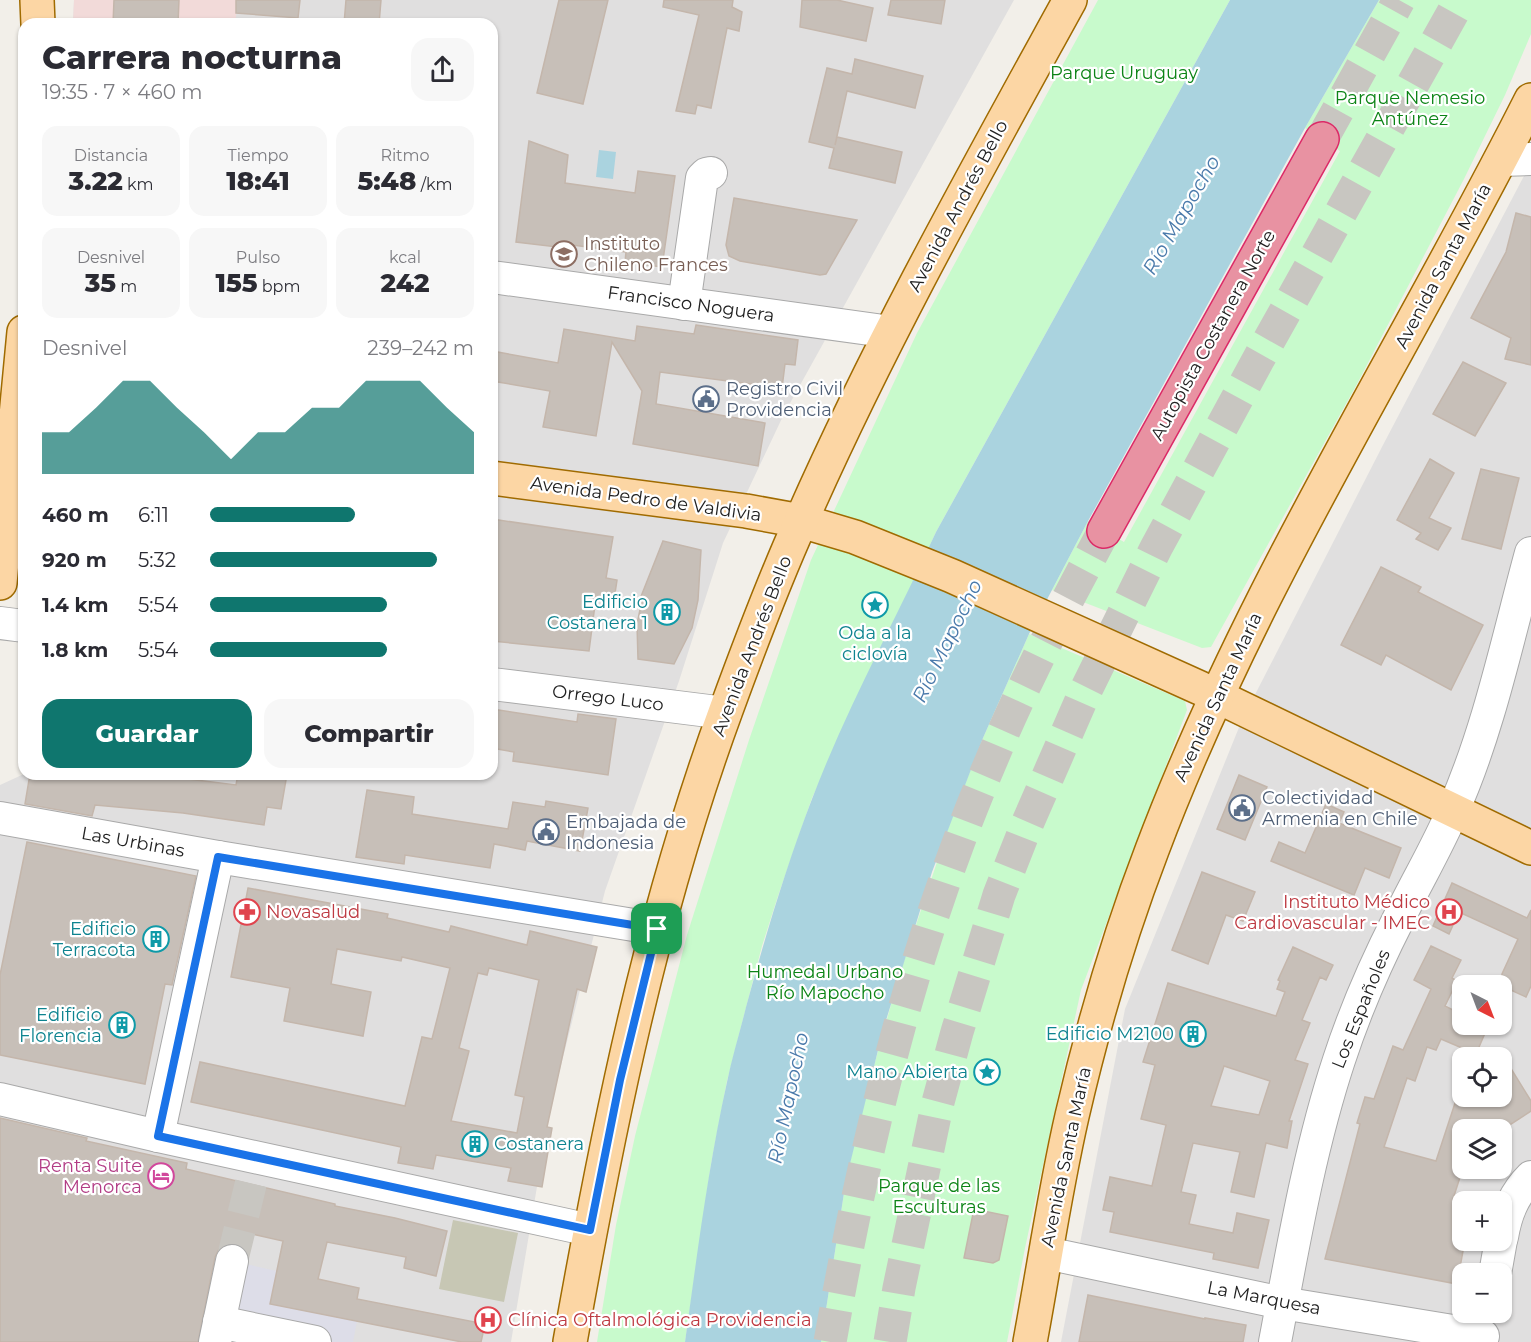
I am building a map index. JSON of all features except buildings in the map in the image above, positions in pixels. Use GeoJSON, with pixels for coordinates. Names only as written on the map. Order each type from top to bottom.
{"type":"FeatureCollection","features":[{"type":"Feature","properties":{"kind":"highway","name":"Autopista Costanera Norte"},"geometry":{"type":"LineString","coordinates":[[1104,531],[1322,139]]}},
{"type":"Feature","properties":{"kind":"main road"},"geometry":{"type":"LineString","coordinates":[[37,0],[38,18]]}},
{"type":"Feature","properties":{"kind":"main road","name":"Avenida Andrés Bello"},"geometry":{"type":"LineString","coordinates":[[570,1342],[620,1080],[657,929],[725,713],[801,521],[891,332],[1070,0]]}},
{"type":"Feature","properties":{"kind":"main road","name":"Avenida Santa María"},"geometry":{"type":"LineString","coordinates":[[1030,1342],[1072,1119],[1106,987],[1153,848],[1217,696],[1287,553],[1516,159],[1531,100]]}},
{"type":"Feature","properties":{"kind":"main road"},"geometry":{"type":"LineString","coordinates":[[0,583],[18,378]]}},
{"type":"Feature","properties":{"kind":"main road","name":"Avenida Pedro de Valdivia"},"geometry":{"type":"LineString","coordinates":[[498,479],[746,511],[801,521],[855,537],[916,561],[1217,696],[1531,848]]}},
{"type":"Feature","properties":{"kind":"street"},"geometry":{"type":"LineString","coordinates":[[684,304],[702,178],[711,173]]}},
{"type":"Feature","properties":{"kind":"street","name":"Francisco Noguera"},"geometry":{"type":"LineString","coordinates":[[498,278],[891,332]]}},
{"type":"Feature","properties":{"kind":"street","name":"Los Españoles"},"geometry":{"type":"LineString","coordinates":[[1275,1342],[1302,1202],[1325,1104],[1340,1058],[1374,972],[1453,810],[1476,748],[1531,553]]}},
{"type":"Feature","properties":{"kind":"street"},"geometry":{"type":"LineString","coordinates":[[0,623],[18,625]]}},
{"type":"Feature","properties":{"kind":"street","name":"Orrego Luco"},"geometry":{"type":"LineString","coordinates":[[498,685],[725,713]]}},
{"type":"Feature","properties":{"kind":"street","name":"Las Urbinas"},"geometry":{"type":"LineString","coordinates":[[0,818],[215,869],[657,929]]}},
{"type":"Feature","properties":{"kind":"street"},"geometry":{"type":"LineString","coordinates":[[158,1136],[215,869]]}},
{"type":"Feature","properties":{"kind":"street"},"geometry":{"type":"LineString","coordinates":[[0,1099],[158,1136],[254,1170],[590,1230]]}},
{"type":"Feature","properties":{"kind":"street"},"geometry":{"type":"LineString","coordinates":[[1512,1202],[1531,1177]]}},
{"type":"Feature","properties":{"kind":"street","name":"La Marquesa"},"geometry":{"type":"LineString","coordinates":[[1046,1254],[1282,1303],[1484,1330]]}},
{"type":"Feature","properties":{"kind":"street"},"geometry":{"type":"LineString","coordinates":[[232,1261],[217,1332],[315,1342]]}},
{"type":"Feature","properties":{"kind":"shaded area"},"geometry":{"type":"Polygon","coordinates":[[[74,0],[1014,0],[784,414],[723,543],[679,681],[605,891],[550,1109],[511,1342],[0,1342],[0,785],[18,777],[18,780],[498,780],[498,18],[73,18],[74,0]]]}},
{"type":"Feature","properties":{"kind":"shaded area"},"geometry":{"type":"Polygon","coordinates":[[[74,0],[238,0],[236,18],[73,18],[74,0]]]}},
{"type":"Feature","properties":{"kind":"shaded area"},"geometry":{"type":"Polygon","coordinates":[[[1525,174],[1531,174],[1531,1342],[1061,1342],[1125,1009],[1242,720],[1525,174]]]}},
{"type":"Feature","properties":{"kind":"shaded area"},"geometry":{"type":"Polygon","coordinates":[[[453,1220],[518,1233],[504,1302],[439,1289],[453,1220]]]}},
{"type":"Feature","properties":{"kind":"shaded area"},"geometry":{"type":"Polygon","coordinates":[[[232,1261],[277,1271],[270,1304],[357,1321],[353,1342],[215,1342],[232,1261]]]}},
{"type":"Feature","properties":{"kind":"green space","name":"Parque Uruguay"},"geometry":{"type":"Polygon","coordinates":[[[1098,0],[1230,0],[936,532],[812,798],[762,946],[727,1081],[711,1164],[685,1342],[597,1342],[616,1225],[635,1136],[687,935],[749,740],[811,560],[917,333],[1098,0]]]}},
{"type":"Feature","properties":{"kind":"green space","name":"Parque Nemesio Antúnez"},"geometry":{"type":"Polygon","coordinates":[[[1379,0],[1531,0],[1531,34],[1505,95],[1464,179],[1357,384],[1211,647],[1202,648],[1052,590],[1088,521],[1124,542],[1340,151],[1305,128],[1379,0]]]}},
{"type":"Feature","properties":{"kind":"green space","name":"Parque de las Esculturas"},"geometry":{"type":"Polygon","coordinates":[[[1029,634],[1185,701],[1187,710],[1081,990],[1007,1342],[821,1342],[846,1180],[863,1105],[899,976],[950,823],[983,738],[1029,634]]]}},
{"type":"Feature","properties":{"kind":"water","name":"Humedal Urbano Río Mapocho"},"geometry":{"type":"Polygon","coordinates":[[[1230,0],[1379,0],[1305,128],[1088,521],[1029,634],[983,738],[932,872],[883,1030],[846,1180],[821,1342],[685,1342],[709,1179],[731,1063],[776,902],[802,825],[826,765],[936,532],[1230,0]]]}},
{"type":"Feature","properties":{"kind":"water"},"geometry":{"type":"Polygon","coordinates":[[[599,150],[616,152],[613,179],[596,177],[599,150]]]}},
{"type":"Feature","properties":{"kind":"tunnel"},"geometry":{"type":"LineString","coordinates":[[1322,139],[1399,0]]}},
{"type":"Feature","properties":{"kind":"tunnel"},"geometry":{"type":"LineString","coordinates":[[890,1342],[937,1106],[999,895],[1025,829],[1083,696],[1156,548],[1258,360],[1460,0]]}},
{"type":"Feature","properties":{"kind":"tunnel"},"geometry":{"type":"LineString","coordinates":[[830,1342],[876,1117],[916,969],[939,897],[965,825],[1019,697],[1104,531]]}},
{"type":"Feature","properties":{"kind":"tunnel"},"geometry":{"type":"LineString","coordinates":[[232,1261],[251,1183]]}},
{"type":"Feature","properties":{"kind":"place","name":"Instituto Chileno Frances"},"geometry":{"type":"Point","coordinates":[564,254]}},
{"type":"Feature","properties":{"kind":"place","name":"Registro Civil Providencia"},"geometry":{"type":"Point","coordinates":[706,399]}},
{"type":"Feature","properties":{"kind":"place","name":"Oda a la ciclovía"},"geometry":{"type":"Point","coordinates":[875,605]}},
{"type":"Feature","properties":{"kind":"place","name":"Edificio Costanera 1"},"geometry":{"type":"Point","coordinates":[667,612]}},
{"type":"Feature","properties":{"kind":"place","name":"Colectividad Armenia en Chile"},"geometry":{"type":"Point","coordinates":[1242,808]}},
{"type":"Feature","properties":{"kind":"place","name":"Embajada de Indonesia"},"geometry":{"type":"Point","coordinates":[546,832]}},
{"type":"Feature","properties":{"kind":"place","name":"Novasalud"},"geometry":{"type":"Point","coordinates":[247,912]}},
{"type":"Feature","properties":{"kind":"place","name":"Instituto Médico Cardiovascular - IMEC"},"geometry":{"type":"Point","coordinates":[1449,912]}},
{"type":"Feature","properties":{"kind":"place","name":"Edificio Terracota"},"geometry":{"type":"Point","coordinates":[156,939]}},
{"type":"Feature","properties":{"kind":"place","name":"Edificio Florencia"},"geometry":{"type":"Point","coordinates":[122,1025]}},
{"type":"Feature","properties":{"kind":"place","name":"Edificio M2100"},"geometry":{"type":"Point","coordinates":[1193,1034]}},
{"type":"Feature","properties":{"kind":"place","name":"Mano Abierta"},"geometry":{"type":"Point","coordinates":[987,1072]}},
{"type":"Feature","properties":{"kind":"place","name":"Costanera"},"geometry":{"type":"Point","coordinates":[475,1144]}},
{"type":"Feature","properties":{"kind":"place","name":"Renta Suite Menorca"},"geometry":{"type":"Point","coordinates":[161,1176]}},
{"type":"Feature","properties":{"kind":"place","name":"Clínica Oftalmológica Providencia"},"geometry":{"type":"Point","coordinates":[488,1320]}},
{"type":"Feature","properties":{"kind":"route"},"geometry":{"type":"LineString","coordinates":[[218,857],[657,929],[620,1080],[590,1230],[158,1136],[218,857]]}},
{"type":"Feature","properties":{"kind":"water label","name":"Río Mapocho"},"geometry":{"type":"Point","coordinates":[1181,215]}},
{"type":"Feature","properties":{"kind":"water label","name":"Río Mapocho"},"geometry":{"type":"Point","coordinates":[947,641]}},
{"type":"Feature","properties":{"kind":"water label","name":"Río Mapocho"},"geometry":{"type":"Point","coordinates":[788,1098]}}]}
